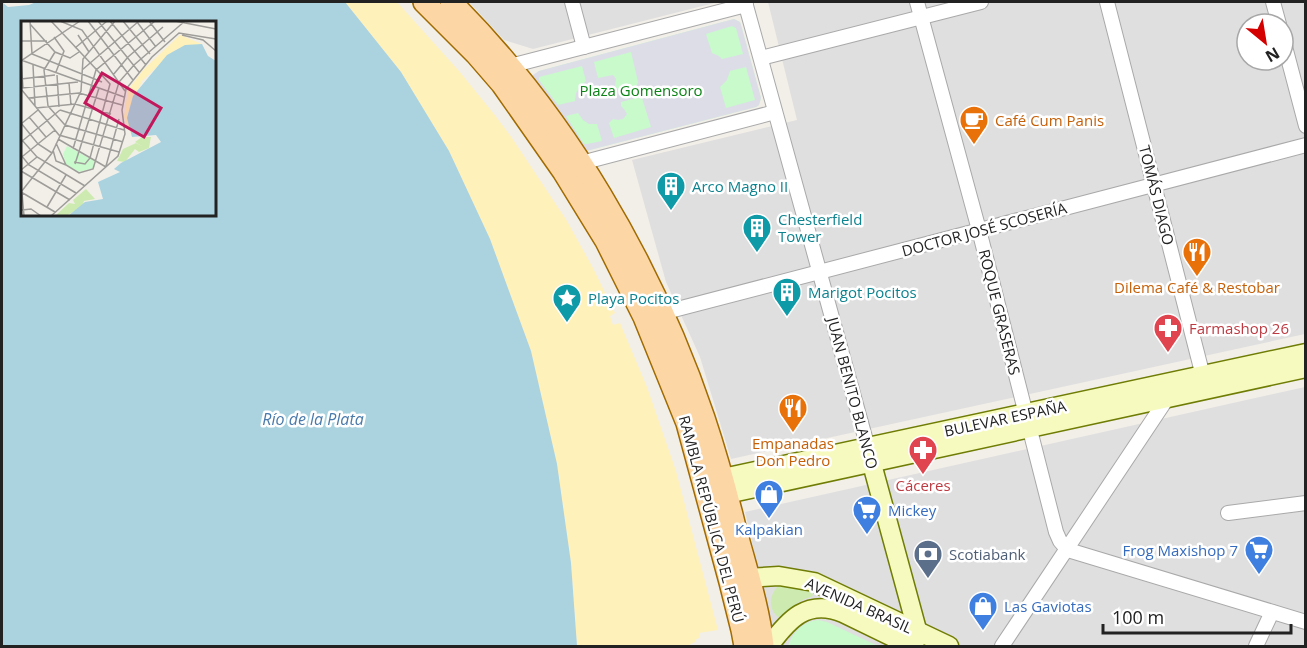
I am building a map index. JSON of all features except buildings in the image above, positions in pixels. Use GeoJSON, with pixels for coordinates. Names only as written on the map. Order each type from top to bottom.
{"type":"FeatureCollection","features":[{"type":"Feature","properties":{"kind":"main road","name":"RAMBLA REPÚBLICA DEL PERÚ"},"geometry":{"type":"LineString","coordinates":[[424,2],[463,40],[502,84],[563,171],[594,221],[652,335],[687,423],[718,485]]}},
{"type":"Feature","properties":{"kind":"main road","name":"RAMBLA REPÚBLICA DEL PERÚ"},"geometry":{"type":"LineString","coordinates":[[451,2],[510,66],[581,163],[622,232],[662,312],[704,417],[739,580],[745,646]]}},
{"type":"Feature","properties":{"kind":"main road","name":"BULEVAR ESPAÑA"},"geometry":{"type":"LineString","coordinates":[[718,485],[870,455],[1204,382],[1305,354]]}},
{"type":"Feature","properties":{"kind":"main road","name":"BULEVAR ESPAÑA"},"geometry":{"type":"LineString","coordinates":[[1028,421],[1168,397],[1204,382],[1305,368]]}},
{"type":"Feature","properties":{"kind":"main road","name":"JUAN BENITO BLANCO"},"geometry":{"type":"LineString","coordinates":[[870,455],[917,641]]}},
{"type":"Feature","properties":{"kind":"main road","name":"AVENIDA BRASIL"},"geometry":{"type":"LineString","coordinates":[[739,580],[779,576],[814,582],[917,641]]}},
{"type":"Feature","properties":{"kind":"main road","name":"RAMBLA REPÚBLICA DEL PERÚ"},"geometry":{"type":"LineString","coordinates":[[739,580],[759,621],[763,646]]}},
{"type":"Feature","properties":{"kind":"main road","name":"AVENIDA BRASIL"},"geometry":{"type":"LineString","coordinates":[[769,646],[792,619],[808,609],[816,608],[832,608],[917,641],[949,646]]}},
{"type":"Feature","properties":{"kind":"street"},"geometry":{"type":"LineString","coordinates":[[572,2],[584,47]]}},
{"type":"Feature","properties":{"kind":"street","name":"ROQUE GRASERAS"},"geometry":{"type":"LineString","coordinates":[[917,2],[979,230],[1056,532],[1068,550]]}},
{"type":"Feature","properties":{"kind":"street"},"geometry":{"type":"LineString","coordinates":[[761,58],[981,2]]}},
{"type":"Feature","properties":{"kind":"street","name":"TOMÁS DIAGO"},"geometry":{"type":"LineString","coordinates":[[1107,2],[1204,382]]}},
{"type":"Feature","properties":{"kind":"street"},"geometry":{"type":"LineString","coordinates":[[510,66],[746,3]]}},
{"type":"Feature","properties":{"kind":"street","name":"JUAN BENITO BLANCO"},"geometry":{"type":"LineString","coordinates":[[746,3],[870,455]]}},
{"type":"Feature","properties":{"kind":"street"},"geometry":{"type":"LineString","coordinates":[[1291,72],[1305,126]]}},
{"type":"Feature","properties":{"kind":"street"},"geometry":{"type":"LineString","coordinates":[[581,163],[775,112]]}},
{"type":"Feature","properties":{"kind":"street","name":"DOCTOR JOSÉ SCOSERÍA"},"geometry":{"type":"LineString","coordinates":[[662,312],[1305,145]]}},
{"type":"Feature","properties":{"kind":"street"},"geometry":{"type":"LineString","coordinates":[[1002,646],[1168,397]]}},
{"type":"Feature","properties":{"kind":"street"},"geometry":{"type":"LineString","coordinates":[[1228,513],[1305,503]]}},
{"type":"Feature","properties":{"kind":"street"},"geometry":{"type":"LineString","coordinates":[[1068,550],[1305,622]]}},
{"type":"Feature","properties":{"kind":"street"},"geometry":{"type":"LineString","coordinates":[[1256,646],[1272,612]]}},
{"type":"Feature","properties":{"kind":"shaded area"},"geometry":{"type":"Polygon","coordinates":[[[469,2],[718,2],[533,49],[504,40],[469,2]]]}},
{"type":"Feature","properties":{"kind":"shaded area"},"geometry":{"type":"Polygon","coordinates":[[[768,2],[1305,2],[1305,334],[731,459],[700,357],[666,282],[632,160],[797,120],[768,2]]]}},
{"type":"Feature","properties":{"kind":"shaded area","name":"Plaza Gomensoro"},"geometry":{"type":"Polygon","coordinates":[[[734,19],[740,22],[761,98],[756,107],[583,151],[532,80],[533,75],[539,71],[734,19]],[[732,26],[706,34],[712,53],[722,59],[743,54],[736,28],[732,26]],[[631,52],[594,62],[598,78],[613,75],[618,90],[637,85],[631,52]],[[582,66],[539,77],[558,105],[575,101],[576,93],[586,81],[582,66]],[[746,67],[730,71],[727,80],[720,87],[726,108],[755,100],[746,67]],[[642,98],[621,102],[627,114],[623,119],[613,119],[609,123],[614,138],[651,127],[642,98]],[[578,113],[566,116],[584,144],[602,141],[597,124],[589,124],[578,113]]]}},
{"type":"Feature","properties":{"kind":"shaded area"},"geometry":{"type":"Polygon","coordinates":[[[1305,387],[1305,646],[776,646],[745,512],[1305,387]]]}},
{"type":"Feature","properties":{"kind":"green space","name":"Plaza Gomensoro"},"geometry":{"type":"Polygon","coordinates":[[[734,19],[740,22],[761,98],[756,107],[586,151],[532,77],[539,71],[734,19]]]}},
{"type":"Feature","properties":{"kind":"green space"},"geometry":{"type":"Polygon","coordinates":[[[778,586],[794,587],[812,592],[813,595],[778,617],[771,602],[778,586]]]}},
{"type":"Feature","properties":{"kind":"green space"},"geometry":{"type":"Polygon","coordinates":[[[818,620],[878,646],[788,646],[799,629],[807,623],[818,620]]]}},
{"type":"Feature","properties":{"kind":"sand","name":"Playa Pocitos"},"geometry":{"type":"Polygon","coordinates":[[[345,2],[397,2],[494,114],[567,221],[615,313],[610,316],[613,325],[620,323],[647,387],[676,471],[718,630],[699,633],[699,638],[687,646],[577,646],[571,563],[557,464],[531,351],[490,239],[449,151],[401,72],[345,2]]]}},
{"type":"Feature","properties":{"kind":"water","name":"Río de la Plata"},"geometry":{"type":"Polygon","coordinates":[[[2,2],[8,7],[36,2],[345,2],[401,72],[449,151],[490,239],[531,351],[557,464],[571,563],[577,646],[2,646],[2,2]]]}},
{"type":"Feature","properties":{"kind":"place","name":"Café Cum Panis"},"geometry":{"type":"Point","coordinates":[974,146]}},
{"type":"Feature","properties":{"kind":"place","name":"Arco Magno II"},"geometry":{"type":"Point","coordinates":[671,212]}},
{"type":"Feature","properties":{"kind":"place","name":"Chesterfield Tower"},"geometry":{"type":"Point","coordinates":[757,254]}},
{"type":"Feature","properties":{"kind":"place","name":"Dilema Café & Restobar"},"geometry":{"type":"Point","coordinates":[1197,278]}},
{"type":"Feature","properties":{"kind":"place","name":"Marigot Pocitos"},"geometry":{"type":"Point","coordinates":[787,318]}},
{"type":"Feature","properties":{"kind":"place","name":"Playa Pocitos"},"geometry":{"type":"Point","coordinates":[567,324]}},
{"type":"Feature","properties":{"kind":"place","name":"Farmashop 26"},"geometry":{"type":"Point","coordinates":[1168,354]}},
{"type":"Feature","properties":{"kind":"place","name":"Empanadas Don Pedro"},"geometry":{"type":"Point","coordinates":[793,434]}},
{"type":"Feature","properties":{"kind":"place","name":"Cáceres"},"geometry":{"type":"Point","coordinates":[923,476]}},
{"type":"Feature","properties":{"kind":"place","name":"Kalpakian"},"geometry":{"type":"Point","coordinates":[769,520]}},
{"type":"Feature","properties":{"kind":"place","name":"Mickey"},"geometry":{"type":"Point","coordinates":[867,536]}},
{"type":"Feature","properties":{"kind":"place","name":"Frog Maxishop 7"},"geometry":{"type":"Point","coordinates":[1259,576]}},
{"type":"Feature","properties":{"kind":"place","name":"Scotiabank"},"geometry":{"type":"Point","coordinates":[928,580]}},
{"type":"Feature","properties":{"kind":"place","name":"Las Gaviotas"},"geometry":{"type":"Point","coordinates":[983,632]}}]}
